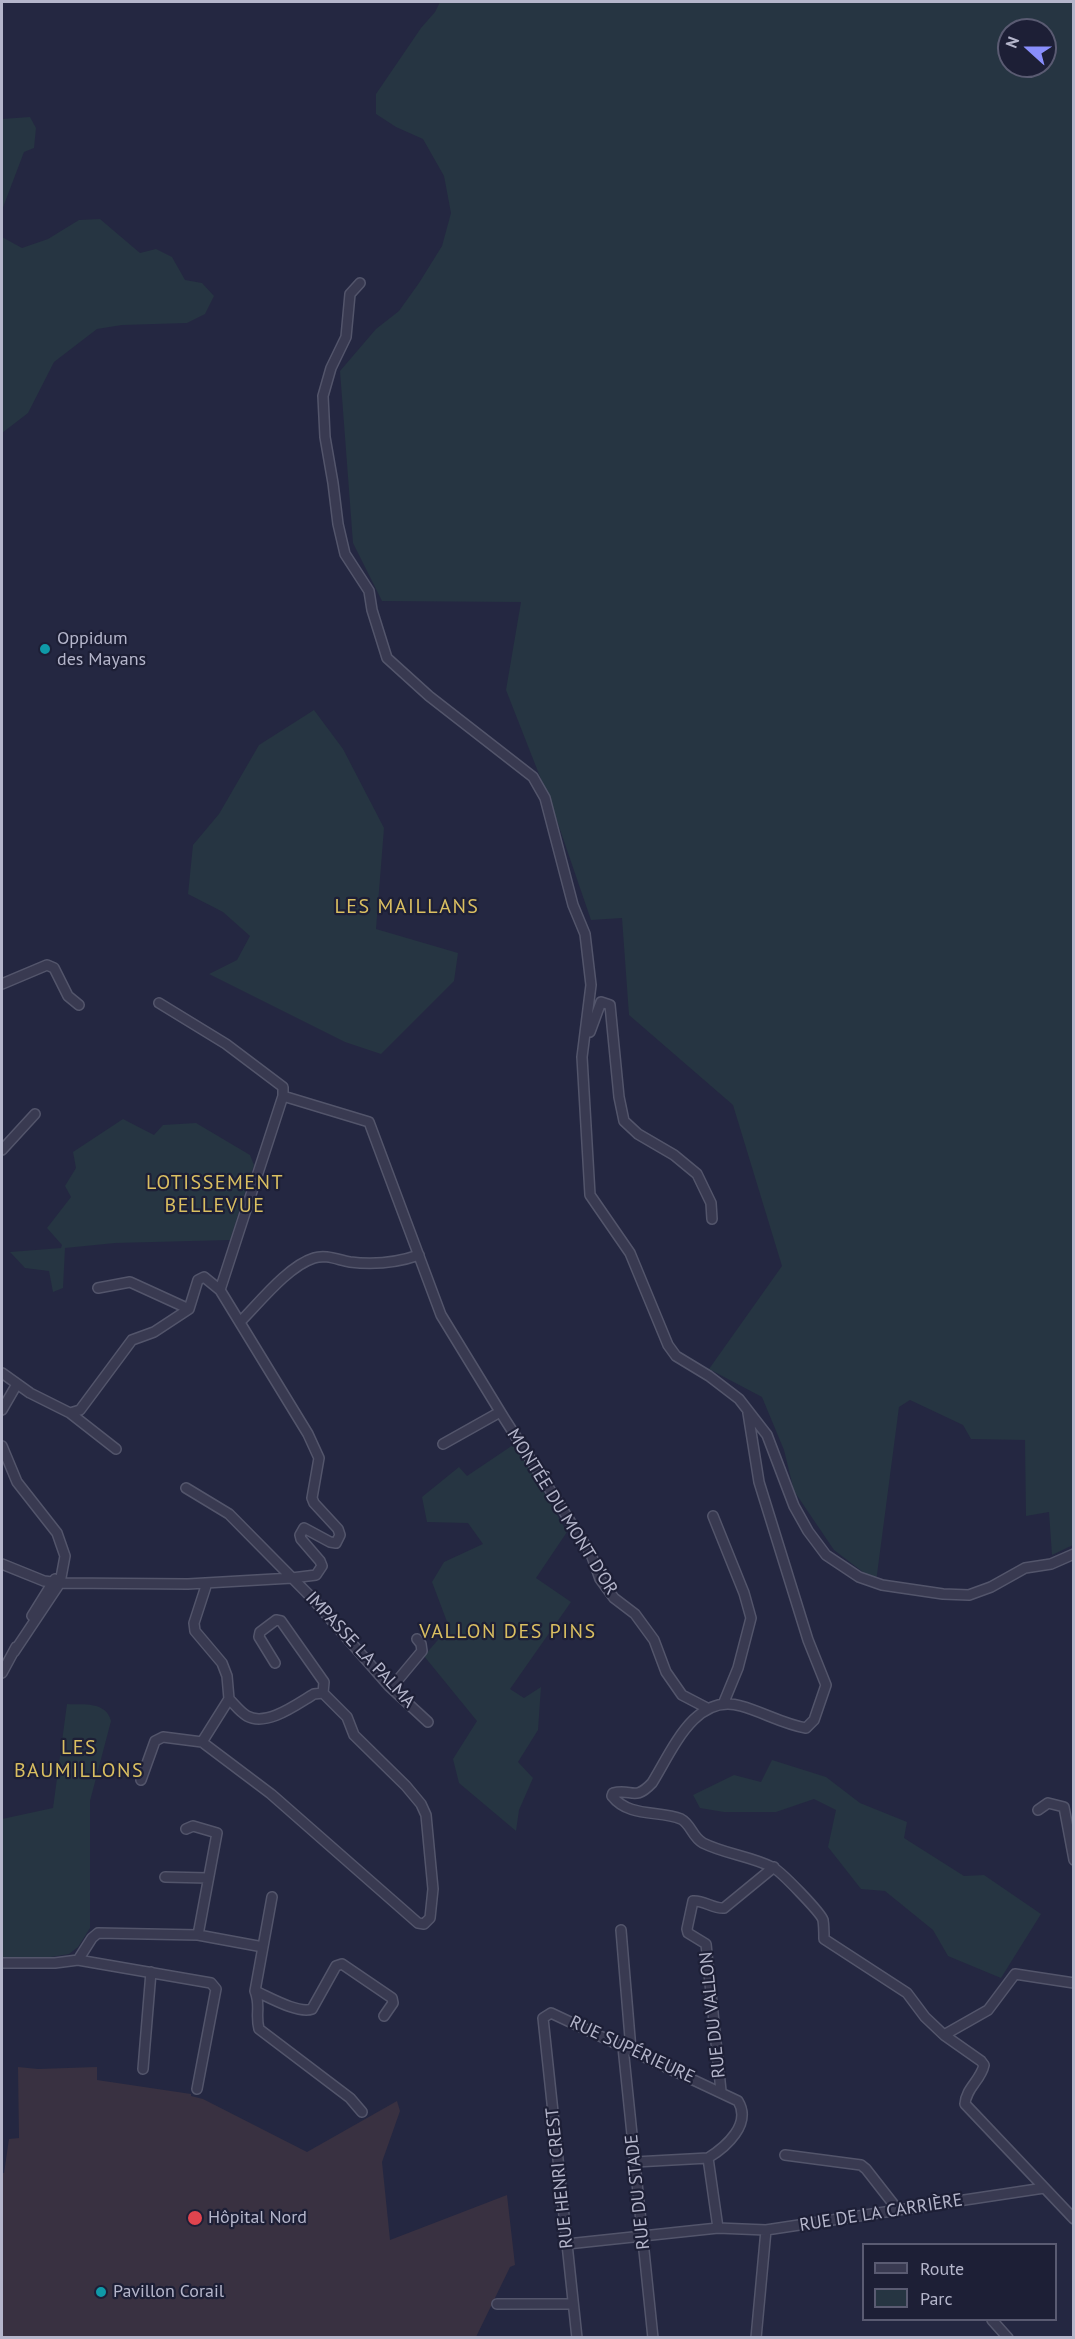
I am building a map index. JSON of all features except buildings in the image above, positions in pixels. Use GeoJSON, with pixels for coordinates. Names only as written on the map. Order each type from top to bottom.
{"type":"FeatureCollection","features":[{"type":"Feature","properties":{"kind":"street"},"geometry":{"type":"LineString","coordinates":[[360,283],[350,294],[346,338],[331,368],[323,396],[325,437],[338,524],[345,554],[369,591],[372,610],[387,658],[429,696],[533,777],[545,798],[573,905],[585,934],[591,985],[582,1057],[590,1195],[630,1253],[668,1345],[676,1356],[710,1377],[739,1399],[767,1435],[794,1506],[808,1531],[826,1555],[859,1577],[882,1585],[943,1594],[969,1595],[991,1587],[1025,1568],[1051,1564],[1074,1554]]}},
{"type":"Feature","properties":{"kind":"street"},"geometry":{"type":"LineString","coordinates":[[2,984],[47,965],[54,968],[68,996],[79,1005]]}},
{"type":"Feature","properties":{"kind":"street"},"geometry":{"type":"LineString","coordinates":[[583,1070],[591,1027],[601,1002],[610,1005],[624,1121],[638,1134],[674,1155],[697,1174],[711,1203],[712,1219]]}},
{"type":"Feature","properties":{"kind":"street"},"geometry":{"type":"LineString","coordinates":[[159,1003],[226,1044],[283,1087],[220,1290]]}},
{"type":"Feature","properties":{"kind":"street","name":"MONTÉE DU MONT D'OR"},"geometry":{"type":"LineString","coordinates":[[282,1096],[369,1122],[441,1315],[591,1554],[600,1579],[614,1598],[635,1614],[654,1640],[666,1672],[682,1695],[707,1708]]}},
{"type":"Feature","properties":{"kind":"street"},"geometry":{"type":"LineString","coordinates":[[2,1150],[35,1114]]}},
{"type":"Feature","properties":{"kind":"street"},"geometry":{"type":"LineString","coordinates":[[240,1322],[297,1266],[314,1258],[329,1257],[350,1262],[386,1264],[419,1255]]}},
{"type":"Feature","properties":{"kind":"street"},"geometry":{"type":"LineString","coordinates":[[2,1564],[44,1581],[57,1582],[188,1584],[292,1578],[316,1575],[322,1566],[301,1539],[300,1535],[304,1528],[330,1542],[336,1543],[340,1535],[338,1529],[312,1498],[319,1458],[308,1434],[220,1290],[207,1278],[198,1280],[189,1309],[154,1332],[132,1340],[80,1410],[70,1413]]}},
{"type":"Feature","properties":{"kind":"street"},"geometry":{"type":"LineString","coordinates":[[98,1288],[130,1282],[189,1309]]}},
{"type":"Feature","properties":{"kind":"street"},"geometry":{"type":"LineString","coordinates":[[2,1374],[30,1394],[70,1413],[116,1449]]}},
{"type":"Feature","properties":{"kind":"street"},"geometry":{"type":"LineString","coordinates":[[2,1410],[17,1384]]}},
{"type":"Feature","properties":{"kind":"street"},"geometry":{"type":"LineString","coordinates":[[747,1410],[759,1482],[808,1640],[826,1685],[814,1720],[806,1728],[724,1702],[707,1708],[687,1727],[652,1783],[645,1790],[635,1794],[617,1792],[612,1796],[626,1806],[645,1814],[679,1818],[686,1822],[701,1842],[732,1855],[774,1867],[822,1918],[824,1939],[906,1993],[925,2017],[944,2035],[981,2061],[984,2066],[983,2072],[966,2096],[965,2104],[1072,2215]]}},
{"type":"Feature","properties":{"kind":"street"},"geometry":{"type":"LineString","coordinates":[[443,1444],[500,1412]]}},
{"type":"Feature","properties":{"kind":"street"},"geometry":{"type":"LineString","coordinates":[[2,1446],[17,1482],[57,1533],[63,1546],[65,1563],[57,1582],[2,1673]]}},
{"type":"Feature","properties":{"kind":"street","name":"IMPASSE LA PALMA"},"geometry":{"type":"LineString","coordinates":[[186,1488],[229,1514],[311,1597],[392,1688],[428,1722]]}},
{"type":"Feature","properties":{"kind":"street"},"geometry":{"type":"LineString","coordinates":[[713,1516],[744,1593],[751,1618],[738,1668],[724,1702]]}},
{"type":"Feature","properties":{"kind":"street"},"geometry":{"type":"LineString","coordinates":[[202,1742],[229,1699],[227,1676],[222,1663],[205,1646],[195,1631],[194,1623],[207,1583]]}},
{"type":"Feature","properties":{"kind":"street"},"geometry":{"type":"LineString","coordinates":[[188,1584],[195,1591],[201,1603]]}},
{"type":"Feature","properties":{"kind":"street"},"geometry":{"type":"LineString","coordinates":[[141,1780],[155,1741],[163,1737],[202,1742],[271,1794],[418,1923],[424,1924],[430,1918],[433,1889],[426,1815],[421,1804],[354,1735],[346,1718],[323,1693],[324,1682],[306,1653],[281,1621],[276,1620],[260,1632],[259,1636],[275,1663]]}},
{"type":"Feature","properties":{"kind":"street"},"geometry":{"type":"LineString","coordinates":[[392,1688],[422,1651],[417,1640]]}},
{"type":"Feature","properties":{"kind":"street"},"geometry":{"type":"LineString","coordinates":[[229,1699],[249,1718],[262,1720],[314,1694],[323,1693]]}},
{"type":"Feature","properties":{"kind":"street"},"geometry":{"type":"LineString","coordinates":[[1038,1809],[1048,1803],[1064,1807],[1074,1860]]}},
{"type":"Feature","properties":{"kind":"street"},"geometry":{"type":"LineString","coordinates":[[186,1829],[193,1826],[217,1833],[198,1935]]}},
{"type":"Feature","properties":{"kind":"street","name":"RUE DU VALLON"},"geometry":{"type":"LineString","coordinates":[[721,2091],[706,1944],[688,1933],[687,1929],[693,1901],[697,1900],[717,1909],[724,1908],[774,1867]]}},
{"type":"Feature","properties":{"kind":"street"},"geometry":{"type":"LineString","coordinates":[[165,1878],[208,1878]]}},
{"type":"Feature","properties":{"kind":"street"},"geometry":{"type":"LineString","coordinates":[[272,1897],[255,1991],[259,2002],[257,2020],[259,2029],[350,2098],[362,2112]]}},
{"type":"Feature","properties":{"kind":"street","name":"RUE DU STADE"},"geometry":{"type":"LineString","coordinates":[[621,1930],[635,2162],[653,2337]]}},
{"type":"Feature","properties":{"kind":"street"},"geometry":{"type":"LineString","coordinates":[[78,1960],[92,1938],[98,1933],[198,1935],[263,1947]]}},
{"type":"Feature","properties":{"kind":"street"},"geometry":{"type":"LineString","coordinates":[[2,1963],[55,1963],[78,1960],[211,1983],[216,1989],[198,2089]]}},
{"type":"Feature","properties":{"kind":"street"},"geometry":{"type":"LineString","coordinates":[[255,1991],[283,2005],[306,2012],[312,2009],[336,1966],[342,1964],[392,1998],[393,2003],[384,2016]]}},
{"type":"Feature","properties":{"kind":"street"},"geometry":{"type":"LineString","coordinates":[[143,2069],[151,1972]]}},
{"type":"Feature","properties":{"kind":"street"},"geometry":{"type":"LineString","coordinates":[[944,2035],[988,2010],[1016,1974],[1074,1983]]}},
{"type":"Feature","properties":{"kind":"street","name":"RUE SUPÉRIEURE"},"geometry":{"type":"LineString","coordinates":[[543,2018],[550,2013],[721,2091],[738,2101],[742,2107],[742,2120],[728,2144],[708,2158]]}},
{"type":"Feature","properties":{"kind":"street","name":"RUE HENRI CREST"},"geometry":{"type":"LineString","coordinates":[[543,2018],[577,2337]]}},
{"type":"Feature","properties":{"kind":"street"},"geometry":{"type":"LineString","coordinates":[[786,2155],[861,2165],[867,2169],[898,2210]]}},
{"type":"Feature","properties":{"kind":"street"},"geometry":{"type":"LineString","coordinates":[[635,2162],[708,2158],[718,2228]]}},
{"type":"Feature","properties":{"kind":"street","name":"RUE DE LA CARRIÈRE"},"geometry":{"type":"LineString","coordinates":[[567,2244],[718,2228],[766,2230],[1044,2188]]}},
{"type":"Feature","properties":{"kind":"street"},"geometry":{"type":"LineString","coordinates":[[756,2337],[766,2230]]}},
{"type":"Feature","properties":{"kind":"street"},"geometry":{"type":"LineString","coordinates":[[497,2304],[573,2304]]}},
{"type":"Feature","properties":{"kind":"street"},"geometry":{"type":"LineString","coordinates":[[994,2321],[1008,2337]]}},
{"type":"Feature","properties":{"kind":"shaded area","name":"Hôpital Nord"},"geometry":{"type":"Polygon","coordinates":[[[18,2067],[38,2069],[97,2067],[97,2080],[191,2094],[307,2152],[397,2101],[400,2111],[382,2162],[390,2240],[507,2195],[515,2265],[510,2267],[476,2337],[2,2338],[2,2173],[4,2173],[9,2139],[19,2138],[18,2067]]]}},
{"type":"Feature","properties":{"kind":"green space"},"geometry":{"type":"Polygon","coordinates":[[[440,2],[1073,2],[1073,1545],[1052,1555],[1049,1512],[1026,1516],[1025,1440],[971,1439],[963,1425],[910,1400],[899,1407],[876,1582],[834,1550],[794,1491],[784,1450],[762,1397],[709,1369],[782,1266],[733,1105],[629,1015],[622,918],[591,920],[555,815],[506,690],[521,602],[382,601],[353,543],[340,371],[376,329],[399,311],[419,283],[442,246],[451,213],[444,176],[423,139],[396,127],[376,114],[376,94],[421,28],[435,12],[440,2]]]}},
{"type":"Feature","properties":{"kind":"green space"},"geometry":{"type":"Polygon","coordinates":[[[30,117],[36,128],[34,148],[24,152],[2,210],[2,119],[30,117]]]}},
{"type":"Feature","properties":{"kind":"green space"},"geometry":{"type":"Polygon","coordinates":[[[100,219],[140,253],[156,249],[172,257],[185,280],[202,283],[214,296],[205,314],[187,323],[122,325],[97,329],[54,362],[28,413],[2,433],[2,237],[22,248],[48,239],[79,220],[100,219]]]}},
{"type":"Feature","properties":{"kind":"green space"},"geometry":{"type":"Polygon","coordinates":[[[314,710],[343,749],[384,828],[376,929],[458,953],[454,981],[381,1054],[345,1042],[209,974],[237,960],[250,936],[223,912],[188,894],[193,845],[219,814],[259,745],[314,710]]]}},
{"type":"Feature","properties":{"kind":"green space"},"geometry":{"type":"Polygon","coordinates":[[[123,1119],[154,1135],[163,1125],[196,1123],[250,1155],[254,1165],[230,1240],[115,1243],[65,1248],[63,1288],[53,1292],[49,1271],[25,1268],[10,1252],[61,1248],[62,1245],[47,1228],[71,1197],[65,1186],[76,1168],[73,1152],[123,1119]]]}},
{"type":"Feature","properties":{"kind":"green space"},"geometry":{"type":"Polygon","coordinates":[[[513,1445],[531,1470],[567,1532],[536,1578],[571,1602],[510,1689],[524,1698],[541,1687],[538,1730],[518,1762],[533,1778],[519,1810],[516,1831],[459,1783],[453,1759],[477,1721],[424,1656],[449,1627],[432,1582],[444,1562],[483,1544],[468,1523],[427,1522],[422,1497],[459,1467],[467,1476],[513,1445]]]}},
{"type":"Feature","properties":{"kind":"green space"},"geometry":{"type":"Polygon","coordinates":[[[67,1704],[99,1707],[104,1710],[111,1721],[90,1801],[90,1928],[78,1947],[69,1954],[45,1958],[2,1959],[2,1819],[53,1808],[67,1704]]]}},
{"type":"Feature","properties":{"kind":"green space"},"geometry":{"type":"Polygon","coordinates":[[[772,1760],[826,1777],[860,1803],[907,1822],[904,1838],[964,1876],[984,1875],[1041,1914],[1001,1978],[948,1956],[933,1930],[885,1891],[861,1889],[828,1847],[836,1810],[814,1799],[776,1812],[724,1812],[700,1808],[693,1795],[734,1775],[761,1782],[772,1760]]]}},
{"type":"Feature","properties":{"kind":"place","name":"Oppidum des Mayans"},"geometry":{"type":"Point","coordinates":[45,649]}},
{"type":"Feature","properties":{"kind":"place","name":"Hôpital Nord"},"geometry":{"type":"Point","coordinates":[195,2218]}},
{"type":"Feature","properties":{"kind":"place","name":"Pavillon Corail"},"geometry":{"type":"Point","coordinates":[101,2292]}},
{"type":"Feature","properties":{"kind":"district","name":"LES MAILLANS"},"geometry":{"type":"Point","coordinates":[407,907]}},
{"type":"Feature","properties":{"kind":"district","name":"LOTISSEMENT BELLEVUE"},"geometry":{"type":"Point","coordinates":[215,1194]}},
{"type":"Feature","properties":{"kind":"district","name":"VALLON DES PINS"},"geometry":{"type":"Point","coordinates":[508,1632]}},
{"type":"Feature","properties":{"kind":"district","name":"LES BAUMILLONS"},"geometry":{"type":"Point","coordinates":[79,1760]}}]}
